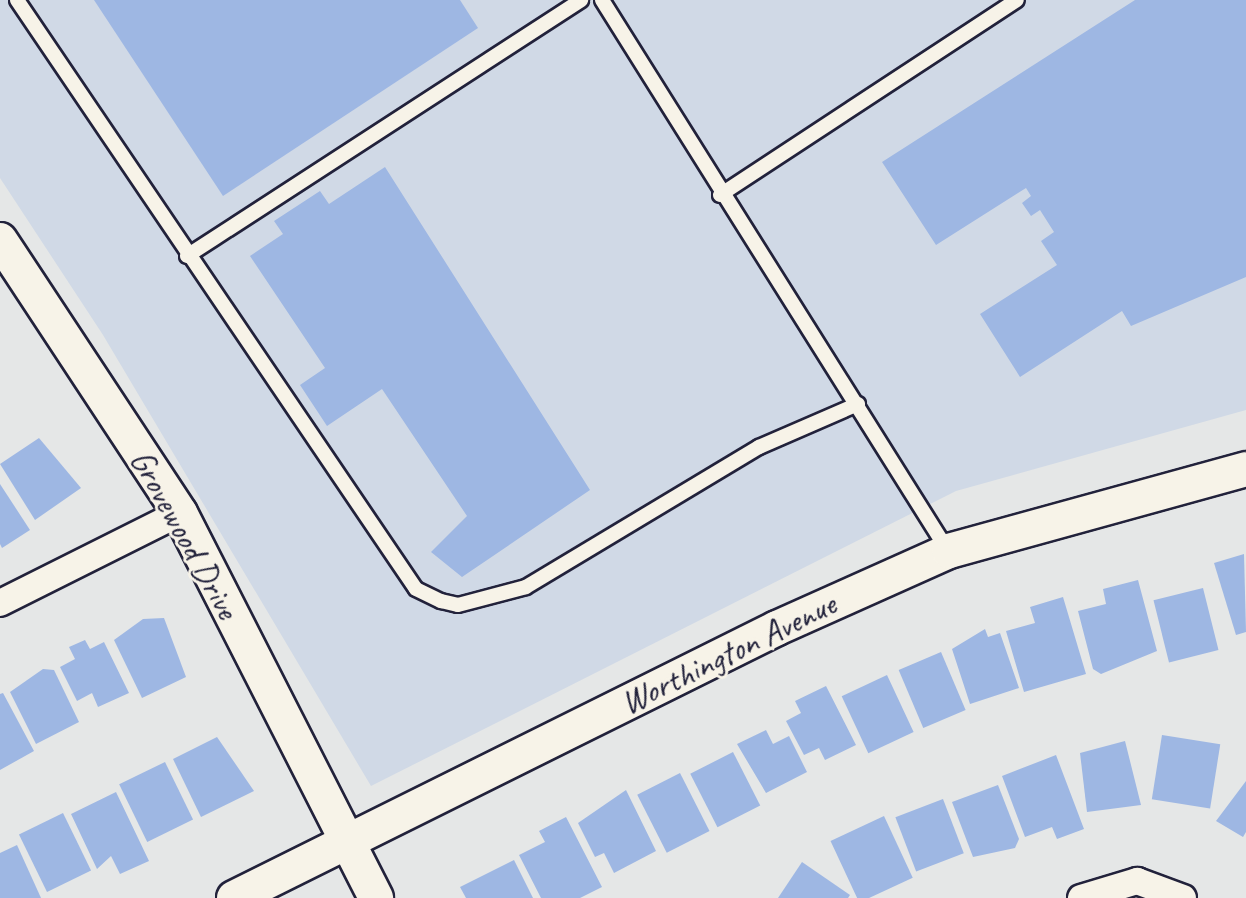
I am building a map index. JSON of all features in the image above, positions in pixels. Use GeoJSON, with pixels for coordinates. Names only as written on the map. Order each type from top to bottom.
{"type":"FeatureCollection","features":[{"type":"Feature","properties":{"kind":"street","name":"Grovewood Drive"},"geometry":{"type":"LineString","coordinates":[[0,240],[180,513],[376,898]]}},
{"type":"Feature","properties":{"kind":"street","name":"Worthington Avenue"},"geometry":{"type":"LineString","coordinates":[[234,898],[777,628],[949,551],[1246,469]]}},
{"type":"Feature","properties":{"kind":"street"},"geometry":{"type":"LineString","coordinates":[[0,603],[180,513]]}},
{"type":"Feature","properties":{"kind":"street"},"geometry":{"type":"LineString","coordinates":[[1081,898],[1137,881],[1183,898]]}},
{"type":"Feature","properties":{"kind":"lane"},"geometry":{"type":"LineString","coordinates":[[17,0],[187,256],[416,589],[458,605],[526,587],[759,447],[858,404]]}},
{"type":"Feature","properties":{"kind":"lane"},"geometry":{"type":"LineString","coordinates":[[187,256],[581,0]]}},
{"type":"Feature","properties":{"kind":"lane"},"geometry":{"type":"LineString","coordinates":[[602,0],[720,195],[858,404],[949,551]]}},
{"type":"Feature","properties":{"kind":"lane"},"geometry":{"type":"LineString","coordinates":[[720,195],[1017,0]]}},
{"type":"Feature","properties":{"kind":"shaded area"},"geometry":{"type":"Polygon","coordinates":[[[0,0],[1246,0],[1246,410],[956,491],[371,786],[103,335],[0,178],[0,0]]]}},
{"type":"Feature","properties":{"kind":"building"},"geometry":{"type":"Polygon","coordinates":[[[94,0],[460,0],[478,28],[223,196],[94,0]]]}},
{"type":"Feature","properties":{"kind":"building"},"geometry":{"type":"Polygon","coordinates":[[[1135,0],[1246,0],[1246,277],[1131,326],[1122,311],[1020,377],[980,314],[1057,265],[1041,241],[1054,232],[1040,210],[1031,216],[1022,203],[1031,196],[1026,188],[936,245],[882,162],[1135,0]]]}},
{"type":"Feature","properties":{"kind":"building"},"geometry":{"type":"Polygon","coordinates":[[[385,167],[590,490],[462,577],[431,552],[467,516],[382,389],[327,426],[300,385],[325,368],[250,256],[283,234],[274,221],[320,191],[329,204],[385,167]]]}},
{"type":"Feature","properties":{"kind":"building"},"geometry":{"type":"Polygon","coordinates":[[[39,438],[81,488],[35,520],[0,464],[39,438]]]}},
{"type":"Feature","properties":{"kind":"building"},"geometry":{"type":"Polygon","coordinates":[[[0,484],[30,530],[2,548],[0,544],[0,484]]]}},
{"type":"Feature","properties":{"kind":"building"},"geometry":{"type":"Polygon","coordinates":[[[1244,554],[1246,632],[1236,635],[1214,563],[1244,554]]]}},
{"type":"Feature","properties":{"kind":"building"},"geometry":{"type":"Polygon","coordinates":[[[1138,580],[1157,651],[1101,674],[1093,669],[1078,611],[1106,604],[1103,589],[1138,580]]]}},
{"type":"Feature","properties":{"kind":"building"},"geometry":{"type":"Polygon","coordinates":[[[1203,588],[1218,650],[1169,662],[1154,600],[1203,588]]]}},
{"type":"Feature","properties":{"kind":"building"},"geometry":{"type":"Polygon","coordinates":[[[1063,597],[1086,674],[1024,692],[1006,631],[1035,623],[1030,607],[1063,597]]]}},
{"type":"Feature","properties":{"kind":"building"},"geometry":{"type":"Polygon","coordinates":[[[164,618],[186,677],[142,698],[114,640],[143,619],[164,618]]]}},
{"type":"Feature","properties":{"kind":"building"},"geometry":{"type":"Polygon","coordinates":[[[985,629],[988,637],[1000,633],[1019,688],[970,704],[952,649],[985,629]]]}},
{"type":"Feature","properties":{"kind":"building"},"geometry":{"type":"Polygon","coordinates":[[[85,640],[90,649],[104,642],[129,693],[98,707],[92,693],[77,701],[60,667],[75,659],[69,647],[85,640]]]}},
{"type":"Feature","properties":{"kind":"building"},"geometry":{"type":"Polygon","coordinates":[[[941,652],[966,710],[923,728],[899,670],[941,652]]]}},
{"type":"Feature","properties":{"kind":"building"},"geometry":{"type":"Polygon","coordinates":[[[43,669],[54,670],[79,722],[36,744],[10,692],[43,669]]]}},
{"type":"Feature","properties":{"kind":"building"},"geometry":{"type":"Polygon","coordinates":[[[887,675],[914,732],[868,753],[842,696],[887,675]]]}},
{"type":"Feature","properties":{"kind":"building"},"geometry":{"type":"Polygon","coordinates":[[[826,686],[856,745],[825,760],[819,748],[804,755],[786,721],[801,713],[795,701],[826,686]]]}},
{"type":"Feature","properties":{"kind":"building"},"geometry":{"type":"Polygon","coordinates":[[[3,693],[34,751],[0,770],[0,694],[3,693]]]}},
{"type":"Feature","properties":{"kind":"building"},"geometry":{"type":"Polygon","coordinates":[[[766,730],[773,744],[789,736],[807,772],[766,793],[737,744],[766,730]]]}},
{"type":"Feature","properties":{"kind":"building"},"geometry":{"type":"Polygon","coordinates":[[[1162,735],[1220,744],[1210,808],[1152,799],[1162,735]]]}},
{"type":"Feature","properties":{"kind":"building"},"geometry":{"type":"Polygon","coordinates":[[[217,737],[254,791],[201,817],[173,759],[217,737]]]}},
{"type":"Feature","properties":{"kind":"building"},"geometry":{"type":"Polygon","coordinates":[[[1125,741],[1141,805],[1087,812],[1080,753],[1125,741]]]}},
{"type":"Feature","properties":{"kind":"building"},"geometry":{"type":"Polygon","coordinates":[[[733,752],[760,805],[717,827],[690,774],[733,752]]]}},
{"type":"Feature","properties":{"kind":"building"},"geometry":{"type":"Polygon","coordinates":[[[1056,755],[1084,829],[1057,839],[1052,827],[1025,837],[1002,776],[1056,755]]]}},
{"type":"Feature","properties":{"kind":"building"},"geometry":{"type":"Polygon","coordinates":[[[165,762],[193,820],[147,842],[119,784],[165,762]]]}},
{"type":"Feature","properties":{"kind":"building"},"geometry":{"type":"Polygon","coordinates":[[[680,773],[710,831],[667,853],[637,795],[680,773]]]}},
{"type":"Feature","properties":{"kind":"building"},"geometry":{"type":"Polygon","coordinates":[[[1246,781],[1246,832],[1243,837],[1216,821],[1246,781]]]}},
{"type":"Feature","properties":{"kind":"building"},"geometry":{"type":"Polygon","coordinates":[[[998,785],[1019,839],[1015,848],[973,857],[952,802],[998,785]]]}},
{"type":"Feature","properties":{"kind":"building"},"geometry":{"type":"Polygon","coordinates":[[[626,790],[656,851],[614,873],[604,853],[595,857],[578,823],[626,790]]]}},
{"type":"Feature","properties":{"kind":"building"},"geometry":{"type":"Polygon","coordinates":[[[116,792],[149,861],[120,874],[111,856],[97,869],[71,814],[116,792]]]}},
{"type":"Feature","properties":{"kind":"building"},"geometry":{"type":"Polygon","coordinates":[[[943,799],[964,853],[916,871],[895,817],[943,799]]]}},
{"type":"Feature","properties":{"kind":"building"},"geometry":{"type":"Polygon","coordinates":[[[63,813],[91,871],[47,892],[19,834],[63,813]]]}},
{"type":"Feature","properties":{"kind":"building"},"geometry":{"type":"Polygon","coordinates":[[[884,816],[913,878],[869,898],[857,898],[831,841],[884,816]]]}},
{"type":"Feature","properties":{"kind":"building"},"geometry":{"type":"Polygon","coordinates":[[[566,817],[602,887],[580,898],[541,898],[519,855],[545,842],[539,831],[566,817]]]}},
{"type":"Feature","properties":{"kind":"building"},"geometry":{"type":"Polygon","coordinates":[[[17,845],[41,898],[0,898],[0,853],[17,845]]]}},
{"type":"Feature","properties":{"kind":"building"},"geometry":{"type":"Polygon","coordinates":[[[514,860],[533,898],[466,898],[460,887],[514,860]]]}},
{"type":"Feature","properties":{"kind":"building"},"geometry":{"type":"Polygon","coordinates":[[[802,862],[850,895],[848,898],[778,898],[802,862]]]}}]}
